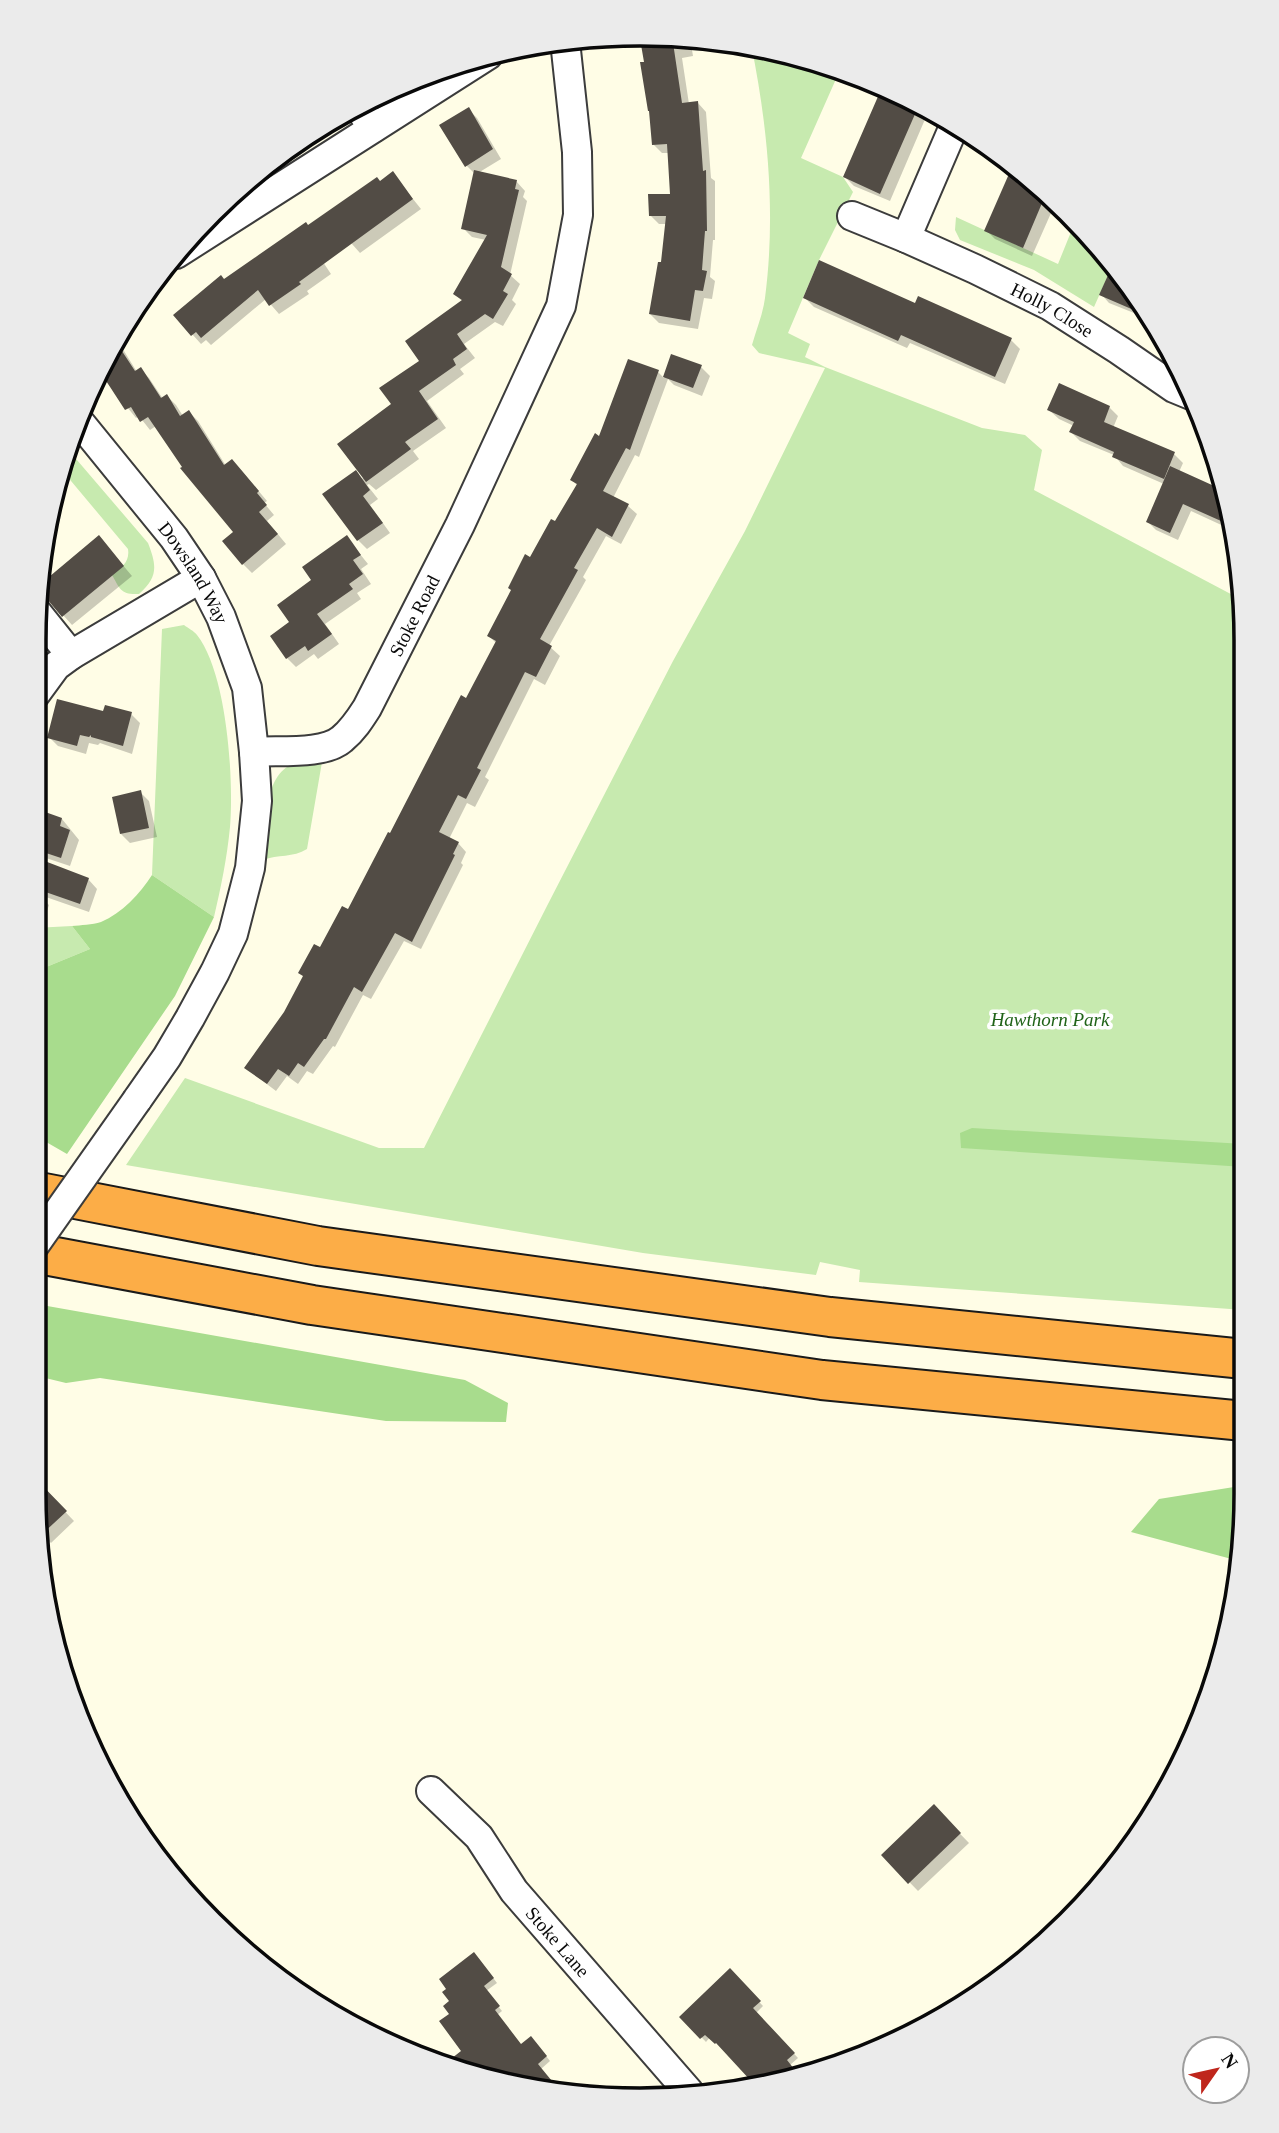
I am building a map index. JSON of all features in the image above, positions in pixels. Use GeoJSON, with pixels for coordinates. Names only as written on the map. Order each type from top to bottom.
{"type":"FeatureCollection","features":[{"type":"Feature","properties":{"kind":"highway"},"geometry":{"type":"LineString","coordinates":[[46,1193],[318,1246],[830,1317],[1234,1358]]}},
{"type":"Feature","properties":{"kind":"highway"},"geometry":{"type":"LineString","coordinates":[[46,1256],[312,1306],[822,1380],[1234,1420]]}},
{"type":"Feature","properties":{"kind":"street","name":"Stoke Road"},"geometry":{"type":"LineString","coordinates":[[254,752],[320,749],[340,741],[354,728],[367,708],[460,525],[561,306],[578,215],[577,152],[566,51]]}},
{"type":"Feature","properties":{"kind":"street"},"geometry":{"type":"LineString","coordinates":[[209,230],[365,117],[430,84]]}},
{"type":"Feature","properties":{"kind":"street"},"geometry":{"type":"LineString","coordinates":[[906,239],[951,134]]}},
{"type":"Feature","properties":{"kind":"street","name":"Holly Close"},"geometry":{"type":"LineString","coordinates":[[852,216],[975,269],[1050,306],[1178,390]]}},
{"type":"Feature","properties":{"kind":"street","name":"Dowsland Way"},"geometry":{"type":"LineString","coordinates":[[85,428],[167,529],[201,578],[221,617],[247,688],[254,752]]}},
{"type":"Feature","properties":{"kind":"street"},"geometry":{"type":"LineString","coordinates":[[46,680],[56,666],[71,654],[201,578]]}},
{"type":"Feature","properties":{"kind":"street"},"geometry":{"type":"LineString","coordinates":[[46,624],[71,654]]}},
{"type":"Feature","properties":{"kind":"street"},"geometry":{"type":"LineString","coordinates":[[46,1229],[167,1056],[215,972],[233,934],[250,868],[257,801],[254,752]]}},
{"type":"Feature","properties":{"kind":"street","name":"Stoke Lane"},"geometry":{"type":"LineString","coordinates":[[431,1791],[479,1837],[514,1891],[684,2085]]}},
{"type":"Feature","properties":{"kind":"green space","name":"Hawthorn Park"},"geometry":{"type":"Polygon","coordinates":[[[753,57],[836,79],[801,158],[843,177],[853,192],[819,260],[788,333],[810,344],[805,357],[982,428],[1025,435],[1042,450],[1034,490],[1231,594],[1234,640],[1234,1309],[859,1282],[860,1270],[820,1262],[816,1275],[643,1253],[126,1165],[185,1078],[379,1148],[424,1148],[673,661],[745,531],[825,368],[759,353],[752,345],[765,298],[770,235],[762,107],[753,57]]]}},
{"type":"Feature","properties":{"kind":"green space"},"geometry":{"type":"Polygon","coordinates":[[[956,217],[1058,264],[1071,231],[1108,275],[1094,307],[1034,270],[960,240],[955,230],[956,217]]]}},
{"type":"Feature","properties":{"kind":"green space"},"geometry":{"type":"Polygon","coordinates":[[[75,457],[148,543],[154,571],[150,582],[139,594],[122,590],[112,575],[126,561],[128,549],[68,478],[75,457]]]}},
{"type":"Feature","properties":{"kind":"green space"},"geometry":{"type":"Polygon","coordinates":[[[184,625],[197,635],[215,674],[222,700],[229,755],[230,827],[214,917],[152,875],[162,629],[184,625]]]}},
{"type":"Feature","properties":{"kind":"green space"},"geometry":{"type":"Polygon","coordinates":[[[322,762],[307,849],[296,854],[263,860],[267,806],[276,779],[294,764],[322,762]]]}},
{"type":"Feature","properties":{"kind":"green space"},"geometry":{"type":"Polygon","coordinates":[[[152,875],[214,917],[175,996],[67,1154],[46,1142],[46,967],[90,949],[72,926],[98,923],[109,918],[136,896],[152,875]]]}},
{"type":"Feature","properties":{"kind":"green space"},"geometry":{"type":"Polygon","coordinates":[[[72,926],[90,949],[46,967],[46,927],[72,926]]]}},
{"type":"Feature","properties":{"kind":"green space"},"geometry":{"type":"Polygon","coordinates":[[[972,1128],[1234,1143],[1234,1166],[961,1148],[960,1133],[972,1128]]]}},
{"type":"Feature","properties":{"kind":"green space"},"geometry":{"type":"Polygon","coordinates":[[[46,1306],[465,1380],[508,1403],[506,1422],[386,1421],[100,1378],[66,1383],[46,1378],[46,1306]]]}},
{"type":"Feature","properties":{"kind":"green space"},"geometry":{"type":"Polygon","coordinates":[[[1234,1487],[1229,1558],[1131,1532],[1159,1499],[1234,1487]]]}},
{"type":"Feature","properties":{"kind":"building"},"geometry":{"type":"Polygon","coordinates":[[[641,46],[674,47],[682,103],[698,101],[703,171],[706,170],[707,231],[702,270],[707,271],[703,291],[695,290],[690,321],[649,314],[658,262],[661,262],[666,216],[649,216],[648,194],[670,194],[667,144],[652,145],[640,62],[644,62],[641,46]]]}},
{"type":"Feature","properties":{"kind":"building"},"geometry":{"type":"Polygon","coordinates":[[[878,96],[915,114],[880,194],[843,177],[878,96]]]}},
{"type":"Feature","properties":{"kind":"building"},"geometry":{"type":"Polygon","coordinates":[[[469,107],[493,149],[465,167],[439,125],[469,107]]]}},
{"type":"Feature","properties":{"kind":"building"},"geometry":{"type":"Polygon","coordinates":[[[474,170],[517,180],[515,189],[519,190],[501,267],[512,274],[503,291],[508,294],[493,319],[485,314],[457,334],[467,349],[453,359],[456,365],[419,391],[438,419],[405,442],[411,449],[366,482],[337,444],[391,404],[379,388],[419,361],[405,341],[462,300],[453,294],[487,235],[461,229],[474,170]]]}},
{"type":"Feature","properties":{"kind":"building"},"geometry":{"type":"Polygon","coordinates":[[[393,171],[413,199],[269,306],[258,290],[201,338],[196,332],[191,336],[173,315],[221,275],[224,279],[306,222],[308,225],[377,177],[380,181],[393,171]]]}},
{"type":"Feature","properties":{"kind":"building"},"geometry":{"type":"Polygon","coordinates":[[[1009,174],[1042,203],[1023,248],[984,231],[1009,174]]]}},
{"type":"Feature","properties":{"kind":"building"},"geometry":{"type":"Polygon","coordinates":[[[819,260],[915,303],[918,296],[1012,338],[995,377],[901,335],[898,341],[803,298],[819,260]]]}},
{"type":"Feature","properties":{"kind":"building"},"geometry":{"type":"Polygon","coordinates":[[[1108,275],[1134,310],[1099,295],[1108,275]]]}},
{"type":"Feature","properties":{"kind":"building"},"geometry":{"type":"Polygon","coordinates":[[[121,350],[135,371],[141,367],[161,398],[167,394],[180,416],[189,410],[224,465],[232,459],[259,491],[257,493],[267,505],[259,512],[278,534],[242,565],[222,541],[233,532],[180,468],[182,467],[148,417],[140,422],[131,407],[125,410],[106,380],[121,350]]]}},
{"type":"Feature","properties":{"kind":"building"},"geometry":{"type":"Polygon","coordinates":[[[671,354],[702,365],[693,388],[663,377],[671,354]]]}},
{"type":"Feature","properties":{"kind":"building"},"geometry":{"type":"Polygon","coordinates":[[[628,359],[659,370],[630,450],[626,448],[603,491],[629,504],[612,537],[597,528],[574,568],[578,570],[540,639],[552,646],[536,677],[525,672],[477,768],[481,770],[466,799],[458,795],[439,832],[459,842],[412,942],[395,933],[362,992],[354,987],[326,1039],[304,1067],[298,1063],[289,1076],[278,1069],[267,1084],[244,1068],[284,1012],[303,976],[298,973],[314,944],[320,947],[342,906],[348,909],[461,695],[466,698],[496,641],[487,636],[511,590],[508,588],[525,554],[530,557],[551,519],[555,521],[577,484],[570,480],[595,433],[599,436],[628,359]]]}},
{"type":"Feature","properties":{"kind":"building"},"geometry":{"type":"Polygon","coordinates":[[[1059,383],[1110,406],[1104,422],[1175,452],[1164,479],[1112,457],[1114,452],[1069,432],[1074,422],[1047,410],[1059,383]]]}},
{"type":"Feature","properties":{"kind":"building"},"geometry":{"type":"Polygon","coordinates":[[[1170,466],[1213,485],[1221,521],[1183,504],[1170,533],[1146,522],[1170,466]]]}},
{"type":"Feature","properties":{"kind":"building"},"geometry":{"type":"Polygon","coordinates":[[[356,470],[370,490],[363,496],[383,523],[357,541],[322,494],[356,470]]]}},
{"type":"Feature","properties":{"kind":"building"},"geometry":{"type":"Polygon","coordinates":[[[99,535],[124,566],[62,617],[47,599],[50,577],[99,535]]]}},
{"type":"Feature","properties":{"kind":"building"},"geometry":{"type":"Polygon","coordinates":[[[347,535],[361,555],[353,560],[363,574],[349,584],[353,589],[317,614],[332,634],[308,651],[305,646],[286,659],[270,636],[289,622],[277,605],[311,580],[302,567],[347,535]]]}},
{"type":"Feature","properties":{"kind":"building"},"geometry":{"type":"Polygon","coordinates":[[[57,699],[103,711],[105,705],[132,712],[123,746],[91,735],[80,735],[77,746],[47,738],[57,699]]]}},
{"type":"Feature","properties":{"kind":"building"},"geometry":{"type":"Polygon","coordinates":[[[141,790],[149,828],[120,834],[112,797],[141,790]]]}},
{"type":"Feature","properties":{"kind":"building"},"geometry":{"type":"Polygon","coordinates":[[[46,812],[62,818],[60,826],[70,830],[61,858],[46,853],[46,812]]]}},
{"type":"Feature","properties":{"kind":"building"},"geometry":{"type":"Polygon","coordinates":[[[46,862],[89,878],[80,904],[46,892],[46,862]]]}},
{"type":"Feature","properties":{"kind":"building"},"geometry":{"type":"Polygon","coordinates":[[[46,1489],[67,1511],[47,1530],[46,1489]]]}},
{"type":"Feature","properties":{"kind":"building"},"geometry":{"type":"Polygon","coordinates":[[[934,1804],[961,1833],[908,1884],[881,1855],[934,1804]]]}},
{"type":"Feature","properties":{"kind":"building"},"geometry":{"type":"Polygon","coordinates":[[[474,1952],[494,1978],[484,1986],[500,2006],[495,2010],[521,2044],[531,2036],[547,2056],[538,2064],[551,2080],[453,2057],[461,2051],[439,2021],[449,2014],[443,2006],[449,2001],[442,1992],[446,1989],[439,1979],[474,1952]]]}},
{"type":"Feature","properties":{"kind":"building"},"geometry":{"type":"Polygon","coordinates":[[[730,1968],[761,2001],[753,2008],[795,2053],[787,2060],[793,2067],[747,2077],[716,2043],[705,2035],[700,2039],[679,2017],[730,1968]]]}}]}
